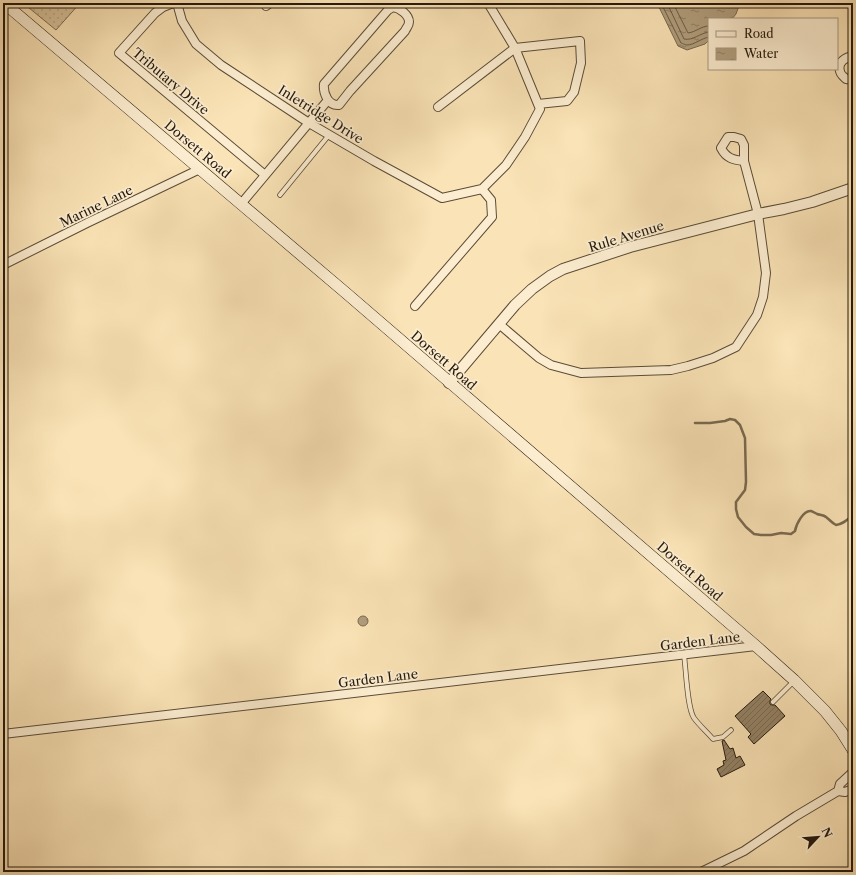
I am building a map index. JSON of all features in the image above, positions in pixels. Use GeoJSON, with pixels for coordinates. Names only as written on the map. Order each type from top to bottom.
{"type":"FeatureCollection","features":[{"type":"Feature","properties":{"kind":"main road","name":"Dorsett Road"},"geometry":{"type":"LineString","coordinates":[[4,3],[241,204],[756,646],[794,680],[825,711],[853,750]]}},
{"type":"Feature","properties":{"kind":"street","name":"Tributary Drive"},"geometry":{"type":"LineString","coordinates":[[173,3],[163,7],[155,13],[119,53],[265,175]]}},
{"type":"Feature","properties":{"kind":"street","name":"Inletridge Drive"},"geometry":{"type":"LineString","coordinates":[[177,3],[182,21],[196,44],[222,65],[309,123],[442,198],[482,189]]}},
{"type":"Feature","properties":{"kind":"street"},"geometry":{"type":"LineString","coordinates":[[415,306],[492,217],[491,200],[482,189],[506,165],[525,137],[539,107],[515,48],[488,3]]}},
{"type":"Feature","properties":{"kind":"street"},"geometry":{"type":"LineString","coordinates":[[393,7],[401,10],[408,17],[409,21],[409,25],[405,31],[339,105],[335,105],[328,100],[323,89],[324,84],[388,10],[393,7]]}},
{"type":"Feature","properties":{"kind":"street"},"geometry":{"type":"LineString","coordinates":[[438,107],[515,48],[580,41],[581,63],[574,92],[567,101],[539,107]]}},
{"type":"Feature","properties":{"kind":"street"},"geometry":{"type":"LineString","coordinates":[[853,56],[842,60],[839,66],[840,72],[846,79],[853,80]]}},
{"type":"Feature","properties":{"kind":"street"},"geometry":{"type":"LineString","coordinates":[[241,204],[328,100]]}},
{"type":"Feature","properties":{"kind":"street"},"geometry":{"type":"LineString","coordinates":[[500,324],[539,358],[551,365],[581,372],[671,370],[713,358],[736,347],[757,315],[763,297],[766,273],[758,214],[744,161]]}},
{"type":"Feature","properties":{"kind":"street","name":"Marine Lane"},"geometry":{"type":"LineString","coordinates":[[3,266],[87,223],[200,169]]}},
{"type":"Feature","properties":{"kind":"street","name":"Rule Avenue"},"geometry":{"type":"LineString","coordinates":[[449,383],[515,305],[532,288],[563,269],[630,247],[758,214],[812,202],[853,188]]}},
{"type":"Feature","properties":{"kind":"street","name":"Garden Lane"},"geometry":{"type":"LineString","coordinates":[[3,734],[756,646]]}},
{"type":"Feature","properties":{"kind":"street"},"geometry":{"type":"LineString","coordinates":[[702,872],[744,851],[838,790],[840,784],[853,772]]}},
{"type":"Feature","properties":{"kind":"street"},"geometry":{"type":"LineString","coordinates":[[838,790],[845,792],[853,789]]}},
{"type":"Feature","properties":{"kind":"lane"},"geometry":{"type":"LineString","coordinates":[[280,195],[330,135]]}},
{"type":"Feature","properties":{"kind":"lane"},"geometry":{"type":"LineString","coordinates":[[684,655],[689,700],[693,717],[713,739],[723,737],[731,730]]}},
{"type":"Feature","properties":{"kind":"lane"},"geometry":{"type":"LineString","coordinates":[[773,702],[794,680]]}},
{"type":"Feature","properties":{"kind":"shaded area"},"geometry":{"type":"Polygon","coordinates":[[[23,3],[80,3],[56,30],[23,3]]]}},
{"type":"Feature","properties":{"kind":"water"},"geometry":{"type":"Polygon","coordinates":[[[657,3],[740,3],[733,18],[708,18],[708,41],[705,44],[687,50],[678,46],[657,3]]]}},
{"type":"Feature","properties":{"kind":"water"},"geometry":{"type":"Polygon","coordinates":[[[361,616],[365,616],[367,617],[367,625],[361,626],[358,623],[358,619],[361,616]]]}},
{"type":"Feature","properties":{"kind":"building"},"geometry":{"type":"Polygon","coordinates":[[[763,691],[771,699],[770,704],[775,705],[785,716],[754,744],[748,737],[751,734],[735,716],[763,691]]]}},
{"type":"Feature","properties":{"kind":"building"},"geometry":{"type":"Polygon","coordinates":[[[724,740],[730,749],[733,748],[736,758],[740,756],[745,765],[721,777],[717,769],[724,765],[723,761],[726,760],[722,741],[724,740]]]}},
{"type":"Feature","properties":{"kind":"waterway"},"geometry":{"type":"LineString","coordinates":[[695,423],[710,423],[730,419],[735,420],[740,425],[745,438],[746,482],[745,490],[736,502],[736,509],[738,517],[754,534],[791,534],[795,531],[800,518],[808,511],[824,516],[836,525],[843,523],[853,515]]}}]}
